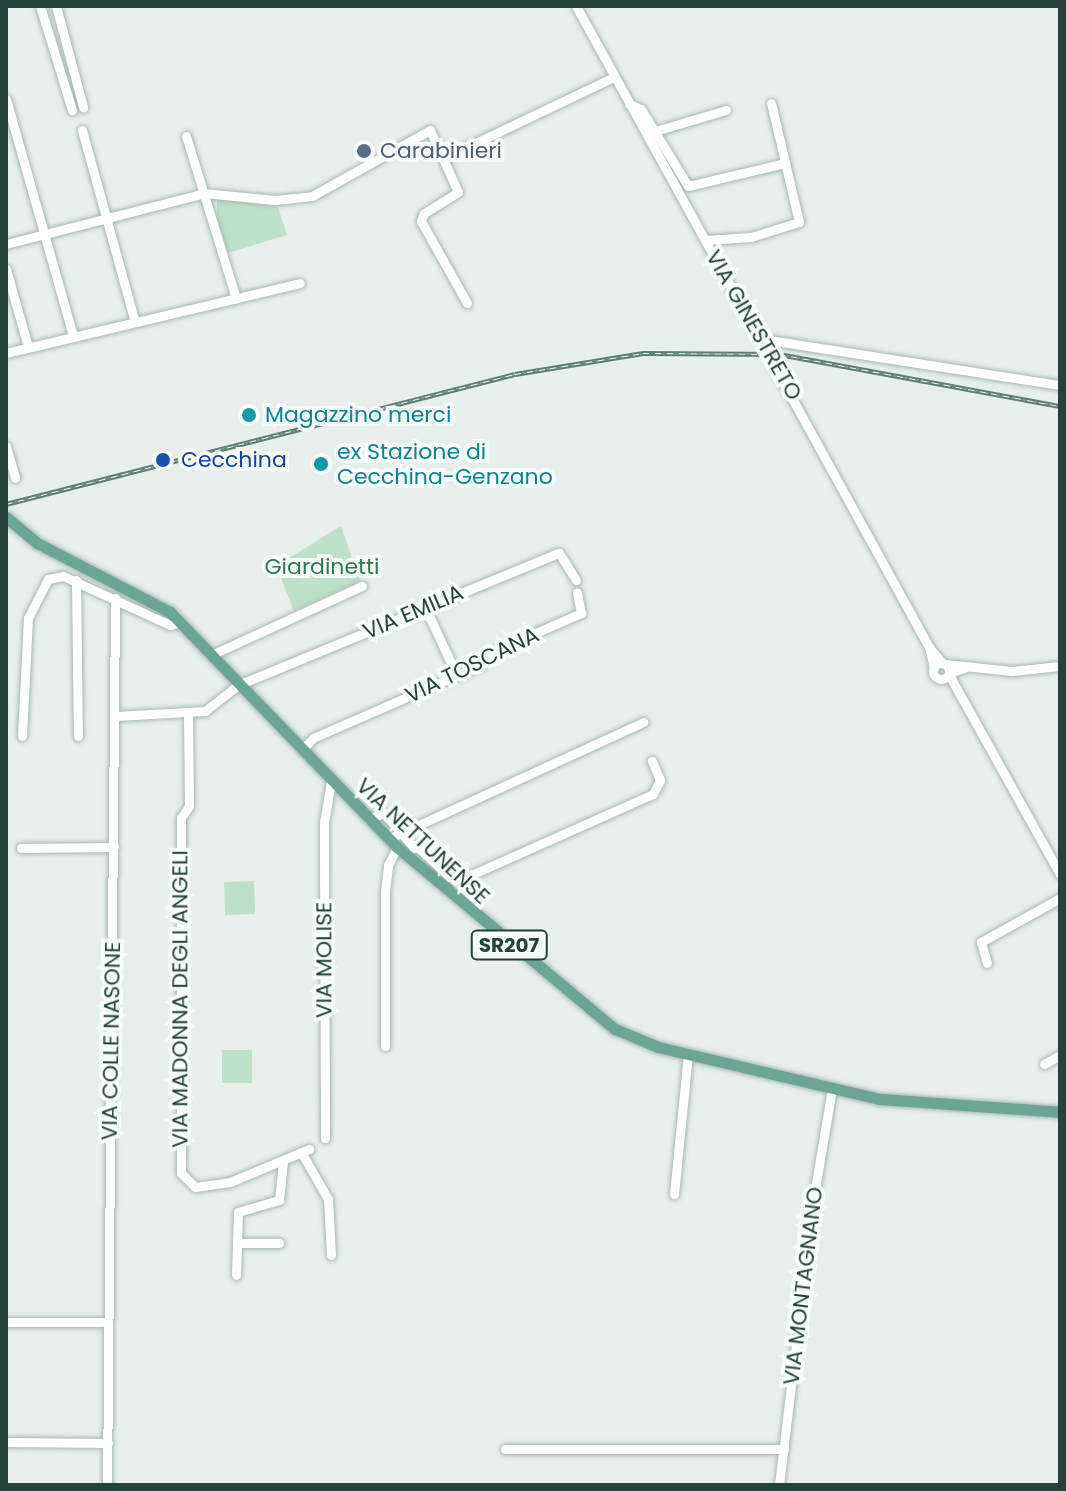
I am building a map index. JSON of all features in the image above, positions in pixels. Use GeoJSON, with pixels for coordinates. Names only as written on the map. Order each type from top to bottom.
{"type":"FeatureCollection","features":[{"type":"Feature","properties":{"kind":"main road","name":"VIA NETTUNENSE"},"geometry":{"type":"LineString","coordinates":[[6,517],[32,540],[145,595],[181,622],[331,782],[408,858],[600,1019],[636,1040],[879,1099],[1060,1112]]}},
{"type":"Feature","properties":{"kind":"street"},"geometry":{"type":"LineString","coordinates":[[40,6],[72,110]]}},
{"type":"Feature","properties":{"kind":"street"},"geometry":{"type":"LineString","coordinates":[[56,6],[83,107]]}},
{"type":"Feature","properties":{"kind":"street","name":"VIA GINESTRETO"},"geometry":{"type":"LineString","coordinates":[[576,6],[929,647],[955,686],[1060,874]]}},
{"type":"Feature","properties":{"kind":"street"},"geometry":{"type":"LineString","coordinates":[[446,157],[614,77]]}},
{"type":"Feature","properties":{"kind":"street"},"geometry":{"type":"LineString","coordinates":[[6,99],[73,335]]}},
{"type":"Feature","properties":{"kind":"street"},"geometry":{"type":"LineString","coordinates":[[706,240],[742,239],[791,228],[799,222],[771,103]]}},
{"type":"Feature","properties":{"kind":"street"},"geometry":{"type":"LineString","coordinates":[[629,104],[640,108],[688,186],[781,164]]}},
{"type":"Feature","properties":{"kind":"street"},"geometry":{"type":"LineString","coordinates":[[655,131],[726,110]]}},
{"type":"Feature","properties":{"kind":"street"},"geometry":{"type":"LineString","coordinates":[[82,130],[135,322]]}},
{"type":"Feature","properties":{"kind":"street"},"geometry":{"type":"LineString","coordinates":[[6,244],[204,193],[289,200],[326,190],[428,130],[435,133],[446,157],[457,195],[424,213],[421,221],[467,303]]}},
{"type":"Feature","properties":{"kind":"street"},"geometry":{"type":"LineString","coordinates":[[186,136],[236,299]]}},
{"type":"Feature","properties":{"kind":"street"},"geometry":{"type":"LineString","coordinates":[[6,269],[10,302],[28,347]]}},
{"type":"Feature","properties":{"kind":"street"},"geometry":{"type":"LineString","coordinates":[[6,353],[300,283]]}},
{"type":"Feature","properties":{"kind":"street"},"geometry":{"type":"LineString","coordinates":[[762,339],[1060,385]]}},
{"type":"Feature","properties":{"kind":"street"},"geometry":{"type":"LineString","coordinates":[[6,446],[15,478]]}},
{"type":"Feature","properties":{"kind":"street","name":"VIA EMILIA"},"geometry":{"type":"LineString","coordinates":[[238,685],[559,553],[576,580]]}},
{"type":"Feature","properties":{"kind":"street"},"geometry":{"type":"LineString","coordinates":[[22,736],[28,618],[41,587],[55,576],[76,580],[170,625],[181,622]]}},
{"type":"Feature","properties":{"kind":"street"},"geometry":{"type":"LineString","coordinates":[[76,580],[78,736]]}},
{"type":"Feature","properties":{"kind":"street"},"geometry":{"type":"LineString","coordinates":[[211,655],[362,586]]}},
{"type":"Feature","properties":{"kind":"street","name":"VIA TOSCANA"},"geometry":{"type":"LineString","coordinates":[[302,750],[313,738],[483,664],[499,649],[581,613],[577,592]]}},
{"type":"Feature","properties":{"kind":"street","name":"VIA COLLE NASONE"},"geometry":{"type":"LineString","coordinates":[[107,1485],[115,598]]}},
{"type":"Feature","properties":{"kind":"street"},"geometry":{"type":"LineString","coordinates":[[425,607],[457,676]]}},
{"type":"Feature","properties":{"kind":"street"},"geometry":{"type":"LineString","coordinates":[[942,669],[1060,666]]}},
{"type":"Feature","properties":{"kind":"street"},"geometry":{"type":"LineString","coordinates":[[116,716],[188,715],[212,708],[238,685]]}},
{"type":"Feature","properties":{"kind":"street","name":"VIA MADONNA DEGLI ANGELI"},"geometry":{"type":"LineString","coordinates":[[188,715],[189,806],[181,818],[180,1169],[188,1184],[198,1187],[244,1179],[305,1150],[328,1199],[331,1255]]}},
{"type":"Feature","properties":{"kind":"street"},"geometry":{"type":"LineString","coordinates":[[385,1046],[385,891],[393,843],[400,830],[644,722]]}},
{"type":"Feature","properties":{"kind":"street"},"geometry":{"type":"LineString","coordinates":[[368,819],[384,813],[450,877],[462,879],[653,794],[660,780],[652,761]]}},
{"type":"Feature","properties":{"kind":"street","name":"VIA MOLISE"},"geometry":{"type":"LineString","coordinates":[[325,1138],[324,822],[331,782]]}},
{"type":"Feature","properties":{"kind":"street"},"geometry":{"type":"LineString","coordinates":[[408,858],[415,845]]}},
{"type":"Feature","properties":{"kind":"street"},"geometry":{"type":"LineString","coordinates":[[21,848],[114,847]]}},
{"type":"Feature","properties":{"kind":"street"},"geometry":{"type":"LineString","coordinates":[[987,963],[981,942],[1060,898]]}},
{"type":"Feature","properties":{"kind":"street"},"geometry":{"type":"LineString","coordinates":[[674,1194],[688,1054]]}},
{"type":"Feature","properties":{"kind":"street"},"geometry":{"type":"LineString","coordinates":[[1044,1064],[1060,1055]]}},
{"type":"Feature","properties":{"kind":"street","name":"VIA MONTAGNANO"},"geometry":{"type":"LineString","coordinates":[[779,1485],[815,1189],[832,1089]]}},
{"type":"Feature","properties":{"kind":"street"},"geometry":{"type":"LineString","coordinates":[[236,1275],[240,1208],[280,1199],[283,1161]]}},
{"type":"Feature","properties":{"kind":"street"},"geometry":{"type":"LineString","coordinates":[[237,1243],[279,1243]]}},
{"type":"Feature","properties":{"kind":"street"},"geometry":{"type":"LineString","coordinates":[[6,1322],[107,1322]]}},
{"type":"Feature","properties":{"kind":"street"},"geometry":{"type":"LineString","coordinates":[[6,1442],[108,1443]]}},
{"type":"Feature","properties":{"kind":"street"},"geometry":{"type":"LineString","coordinates":[[505,1449],[784,1449]]}},
{"type":"Feature","properties":{"kind":"green space"},"geometry":{"type":"Polygon","coordinates":[[[217,198],[278,207],[287,235],[228,253],[217,218],[217,198]]]}},
{"type":"Feature","properties":{"kind":"green space","name":"Giardinetti"},"geometry":{"type":"Polygon","coordinates":[[[341,526],[360,581],[294,611],[276,566],[341,526]]]}},
{"type":"Feature","properties":{"kind":"green space"},"geometry":{"type":"Polygon","coordinates":[[[254,881],[255,914],[225,915],[224,882],[254,881]]]}},
{"type":"Feature","properties":{"kind":"green space"},"geometry":{"type":"Polygon","coordinates":[[[222,1050],[252,1050],[252,1083],[222,1083],[222,1050]]]}},
{"type":"Feature","properties":{"kind":"railway"},"geometry":{"type":"LineString","coordinates":[[6,504],[515,374],[643,353],[779,354],[1060,406]]}},
{"type":"Feature","properties":{"kind":"place","name":"Carabinieri"},"geometry":{"type":"Point","coordinates":[364,151]}},
{"type":"Feature","properties":{"kind":"place","name":"Magazzino merci"},"geometry":{"type":"Point","coordinates":[249,415]}},
{"type":"Feature","properties":{"kind":"place","name":"Cecchina"},"geometry":{"type":"Point","coordinates":[163,460]}},
{"type":"Feature","properties":{"kind":"place","name":"ex Stazione di Cecchina-Genzano"},"geometry":{"type":"Point","coordinates":[321,464]}}]}
